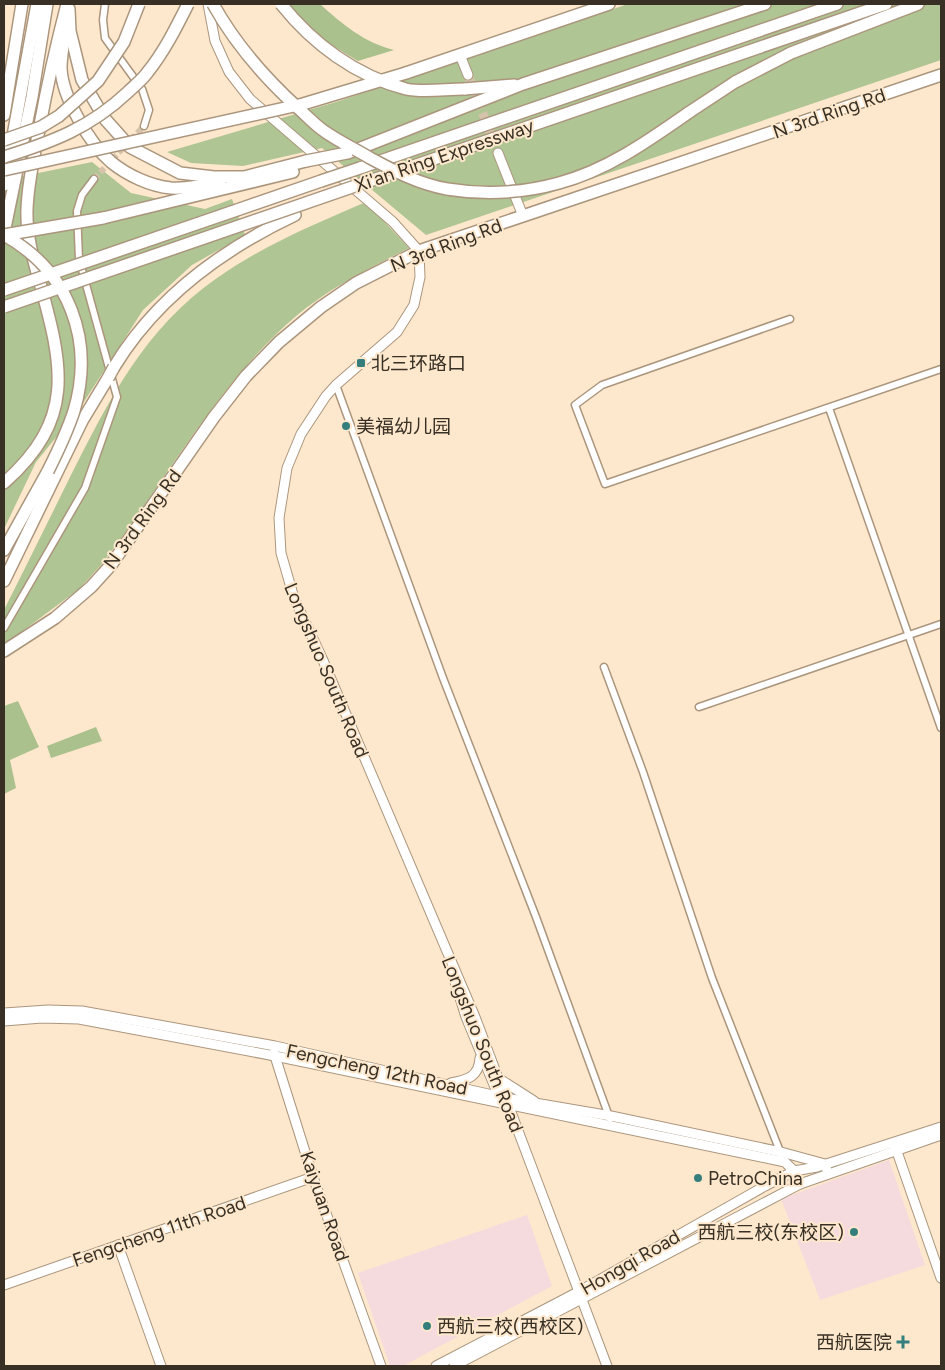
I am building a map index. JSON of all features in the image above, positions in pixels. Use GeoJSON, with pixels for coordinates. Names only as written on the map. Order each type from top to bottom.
{"type":"FeatureCollection","features":[{"type":"Feature","properties":{"kind":"highway"},"geometry":{"type":"LineString","coordinates":[[4,115],[22,4]]}},
{"type":"Feature","properties":{"kind":"highway"},"geometry":{"type":"LineString","coordinates":[[4,185],[37,4]]}},
{"type":"Feature","properties":{"kind":"highway"},"geometry":{"type":"LineString","coordinates":[[4,234],[32,97],[47,4]]}},
{"type":"Feature","properties":{"kind":"highway"},"geometry":{"type":"LineString","coordinates":[[67,4],[61,69],[66,90],[77,116],[92,140],[111,162],[149,183],[171,188],[199,186],[309,164]]}},
{"type":"Feature","properties":{"kind":"highway"},"geometry":{"type":"LineString","coordinates":[[67,4],[70,31],[82,80],[105,119],[130,147],[180,173],[214,177],[244,177]]}},
{"type":"Feature","properties":{"kind":"highway"},"geometry":{"type":"LineString","coordinates":[[4,483],[21,468],[40,442],[53,417],[59,391],[54,335],[28,239],[27,210],[29,184],[47,90],[67,4]]}},
{"type":"Feature","properties":{"kind":"highway"},"geometry":{"type":"LineString","coordinates":[[4,140],[42,127],[53,120],[98,81],[124,42],[139,4]]}},
{"type":"Feature","properties":{"kind":"highway"},"geometry":{"type":"LineString","coordinates":[[4,157],[60,138],[85,126],[116,103],[146,74],[170,40],[188,4]]}},
{"type":"Feature","properties":{"kind":"highway"},"geometry":{"type":"LineString","coordinates":[[213,4],[226,27],[270,82],[323,131],[389,168],[415,180],[446,189],[486,193],[520,191],[584,175],[621,156],[735,82],[791,53],[918,4]]}},
{"type":"Feature","properties":{"kind":"highway"},"geometry":{"type":"LineString","coordinates":[[281,4],[316,42],[359,72],[408,90],[464,89],[523,84]]}},
{"type":"Feature","properties":{"kind":"highway"},"geometry":{"type":"LineString","coordinates":[[4,170],[302,104],[406,73],[609,4]]}},
{"type":"Feature","properties":{"kind":"highway"},"geometry":{"type":"LineString","coordinates":[[4,234],[103,218],[208,194],[347,153],[523,84],[765,4]]}},
{"type":"Feature","properties":{"kind":"highway","name":"Xi'an Ring Expressway"},"geometry":{"type":"LineString","coordinates":[[4,290],[837,4]]}},
{"type":"Feature","properties":{"kind":"highway","name":"Xi'an Ring Expressway"},"geometry":{"type":"LineString","coordinates":[[4,307],[886,4]]}},
{"type":"Feature","properties":{"kind":"highway","name":"N 3rd Ring Rd"},"geometry":{"type":"LineString","coordinates":[[4,651],[55,618],[91,587],[111,566],[214,416],[246,376],[279,342],[321,307],[356,282],[419,251],[941,75]]}},
{"type":"Feature","properties":{"kind":"highway"},"geometry":{"type":"LineString","coordinates":[[4,581],[82,421],[114,367],[147,321],[197,274],[240,244],[295,214],[358,184]]}},
{"type":"Feature","properties":{"kind":"highway"},"geometry":{"type":"LineString","coordinates":[[4,234],[38,259],[53,276],[67,297],[75,318],[80,373],[74,409],[64,440],[4,550]]}},
{"type":"Feature","properties":{"kind":"street"},"geometry":{"type":"LineString","coordinates":[[105,4],[103,20],[105,38],[142,89],[148,110],[144,126]]}},
{"type":"Feature","properties":{"kind":"street"},"geometry":{"type":"LineString","coordinates":[[208,4],[215,41],[229,72],[250,100],[393,222],[419,251]]}},
{"type":"Feature","properties":{"kind":"street"},"geometry":{"type":"LineString","coordinates":[[460,55],[468,75]]}},
{"type":"Feature","properties":{"kind":"street"},"geometry":{"type":"LineString","coordinates":[[498,153],[523,216]]}},
{"type":"Feature","properties":{"kind":"street"},"geometry":{"type":"LineString","coordinates":[[4,628],[85,488],[117,397],[79,259],[77,211],[82,195],[94,179]]}},
{"type":"Feature","properties":{"kind":"street","name":"Longshuo South Road"},"geometry":{"type":"LineString","coordinates":[[419,251],[420,277],[414,305],[397,332],[336,385],[326,396],[301,434],[287,468],[279,518],[281,553],[294,598],[322,658],[449,959],[459,977],[607,1366]]}},
{"type":"Feature","properties":{"kind":"street"},"geometry":{"type":"LineString","coordinates":[[790,319],[602,385],[575,405],[605,484],[941,369]]}},
{"type":"Feature","properties":{"kind":"street"},"geometry":{"type":"LineString","coordinates":[[336,385],[443,678],[610,1120]]}},
{"type":"Feature","properties":{"kind":"street"},"geometry":{"type":"LineString","coordinates":[[830,408],[941,728]]}},
{"type":"Feature","properties":{"kind":"street"},"geometry":{"type":"LineString","coordinates":[[700,707],[941,624]]}},
{"type":"Feature","properties":{"kind":"street"},"geometry":{"type":"LineString","coordinates":[[604,667],[643,772],[712,978],[784,1162]]}},
{"type":"Feature","properties":{"kind":"street"},"geometry":{"type":"LineString","coordinates":[[449,959],[454,984],[480,1053],[504,1099]]}},
{"type":"Feature","properties":{"kind":"street","name":"Fengcheng 12th Road"},"geometry":{"type":"LineString","coordinates":[[4,1013],[48,1010],[82,1011],[271,1046],[446,1084],[504,1099],[536,1103],[784,1162],[794,1171],[800,1184]]}},
{"type":"Feature","properties":{"kind":"street","name":"Fengcheng 12th Road"},"geometry":{"type":"LineString","coordinates":[[4,1021],[42,1018],[79,1019],[781,1152],[825,1164]]}},
{"type":"Feature","properties":{"kind":"street","name":"Kaiyuan Road"},"geometry":{"type":"LineString","coordinates":[[271,1046],[314,1177],[381,1366]]}},
{"type":"Feature","properties":{"kind":"street"},"geometry":{"type":"LineString","coordinates":[[446,1084],[467,1080],[473,1076],[480,1068],[480,1053]]}},
{"type":"Feature","properties":{"kind":"street"},"geometry":{"type":"LineString","coordinates":[[498,1078],[536,1103]]}},
{"type":"Feature","properties":{"kind":"street","name":"Hongqi Road"},"geometry":{"type":"LineString","coordinates":[[436,1366],[800,1184],[941,1127]]}},
{"type":"Feature","properties":{"kind":"street","name":"Hongqi Road"},"geometry":{"type":"LineString","coordinates":[[454,1366],[794,1171],[941,1135]]}},
{"type":"Feature","properties":{"kind":"street"},"geometry":{"type":"LineString","coordinates":[[895,1147],[941,1278]]}},
{"type":"Feature","properties":{"kind":"street"},"geometry":{"type":"LineString","coordinates":[[825,1164],[828,1174]]}},
{"type":"Feature","properties":{"kind":"street","name":"Fengcheng 11th Road"},"geometry":{"type":"LineString","coordinates":[[4,1285],[314,1177]]}},
{"type":"Feature","properties":{"kind":"street"},"geometry":{"type":"LineString","coordinates":[[118,1245],[161,1366]]}},
{"type":"Feature","properties":{"kind":"shaded area","name":"西航三校(东校区)"},"geometry":{"type":"Polygon","coordinates":[[[889,1160],[925,1265],[820,1300],[781,1199],[889,1160]]]}},
{"type":"Feature","properties":{"kind":"shaded area","name":"西航三校(西校区)"},"geometry":{"type":"Polygon","coordinates":[[[527,1215],[552,1286],[403,1366],[390,1366],[358,1273],[527,1215]]]}},
{"type":"Feature","properties":{"kind":"green space"},"geometry":{"type":"Polygon","coordinates":[[[287,4],[320,4],[364,38],[394,50],[358,61],[320,36],[302,21],[287,4]]]}},
{"type":"Feature","properties":{"kind":"green space"},"geometry":{"type":"Polygon","coordinates":[[[628,4],[941,4],[941,60],[426,235],[322,148],[243,166],[191,163],[167,152],[336,102],[628,4]]]}},
{"type":"Feature","properties":{"kind":"green space"},"geometry":{"type":"Polygon","coordinates":[[[92,162],[131,193],[205,209],[232,199],[245,235],[192,265],[143,310],[80,408],[36,462],[4,529],[4,180],[92,162]]]}},
{"type":"Feature","properties":{"kind":"green space"},"geometry":{"type":"Polygon","coordinates":[[[366,202],[409,248],[350,279],[322,297],[295,317],[266,344],[215,404],[101,565],[79,589],[4,645],[4,610],[99,421],[114,394],[149,343],[191,298],[234,266],[289,236],[366,202]]]}},
{"type":"Feature","properties":{"kind":"green space"},"geometry":{"type":"Polygon","coordinates":[[[18,701],[39,747],[10,760],[16,788],[4,794],[4,706],[18,701]]]}},
{"type":"Feature","properties":{"kind":"green space"},"geometry":{"type":"Polygon","coordinates":[[[96,727],[102,741],[51,758],[47,746],[96,727]]]}},
{"type":"Feature","properties":{"kind":"tunnel"},"geometry":{"type":"LineString","coordinates":[[468,75],[498,153]]}},
{"type":"Feature","properties":{"kind":"tunnel"},"geometry":{"type":"LineString","coordinates":[[94,179],[144,126]]}},
{"type":"Feature","properties":{"kind":"place","name":"北三环路口"},"geometry":{"type":"Point","coordinates":[361,363]}},
{"type":"Feature","properties":{"kind":"place","name":"美福幼儿园"},"geometry":{"type":"Point","coordinates":[346,426]}},
{"type":"Feature","properties":{"kind":"place","name":"PetroChina"},"geometry":{"type":"Point","coordinates":[698,1178]}},
{"type":"Feature","properties":{"kind":"place","name":"西航三校(东校区)"},"geometry":{"type":"Point","coordinates":[854,1232]}},
{"type":"Feature","properties":{"kind":"place","name":"西航三校(西校区)"},"geometry":{"type":"Point","coordinates":[427,1326]}},
{"type":"Feature","properties":{"kind":"place","name":"西航医院"},"geometry":{"type":"Point","coordinates":[903,1342]}}]}
